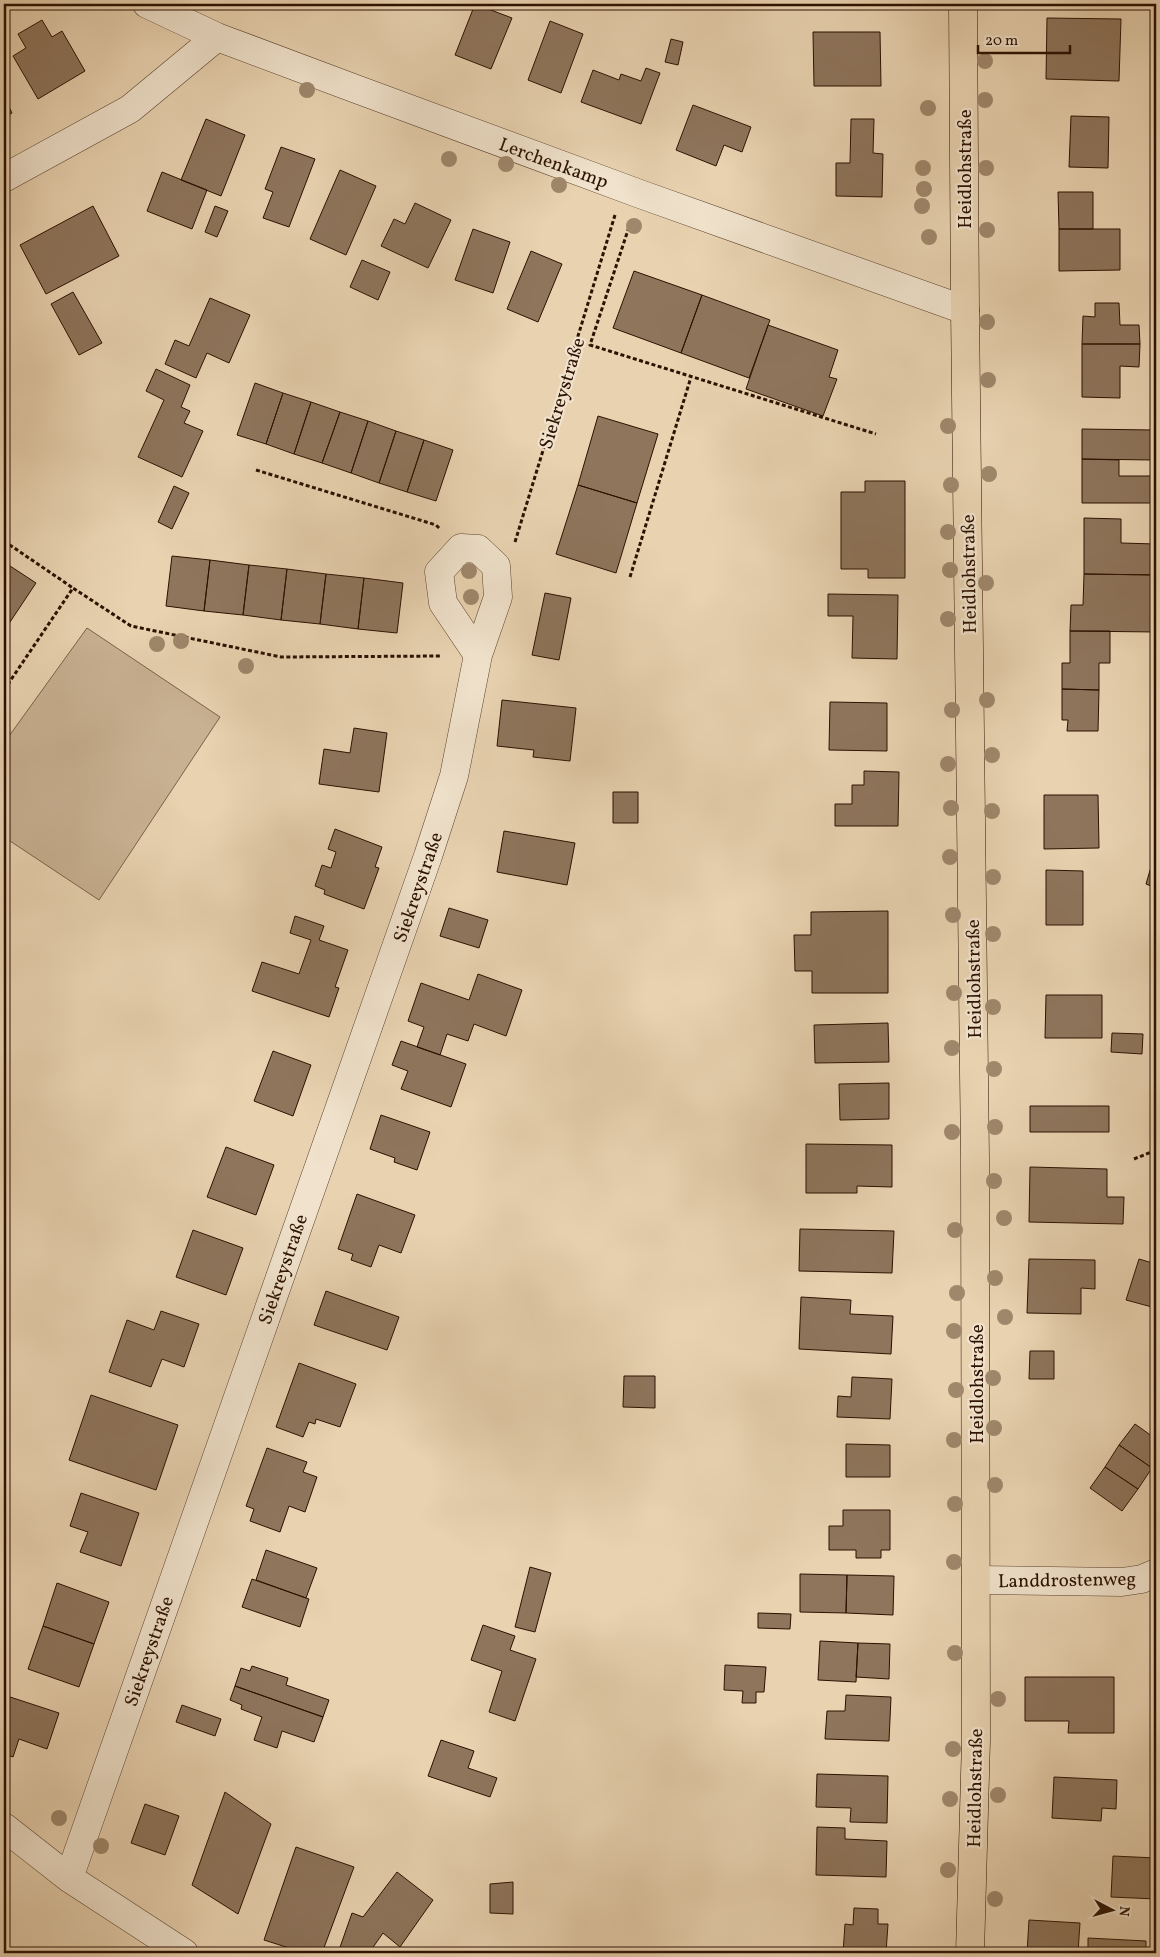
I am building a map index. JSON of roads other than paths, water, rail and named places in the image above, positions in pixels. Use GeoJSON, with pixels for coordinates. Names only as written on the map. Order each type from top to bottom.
{"type":"FeatureCollection","features":[{"type":"Feature","properties":{"kind":"main road","name":"Heidlohstraße"},"geometry":{"type":"LineString","coordinates":[[964,4],[965,310],[975,1158],[976,1740],[970,1953]]}},
{"type":"Feature","properties":{"kind":"street","name":"Lerchenkamp"},"geometry":{"type":"LineString","coordinates":[[147,4],[217,37],[632,191],[965,310]]}},
{"type":"Feature","properties":{"kind":"street"},"geometry":{"type":"LineString","coordinates":[[4,178],[130,109],[217,37]]}},
{"type":"Feature","properties":{"kind":"street","name":"Siekreystraße"},"geometry":{"type":"LineString","coordinates":[[69,1878],[428,856],[454,776],[478,655],[498,597],[496,566],[478,549],[461,548],[439,572],[443,603],[478,655]]}},
{"type":"Feature","properties":{"kind":"street","name":"Landdrostenweg"},"geometry":{"type":"LineString","coordinates":[[976,1580],[1122,1582],[1142,1579],[1156,1573]]}},
{"type":"Feature","properties":{"kind":"street"},"geometry":{"type":"LineString","coordinates":[[4,1827],[69,1878],[184,1953]]}}]}
